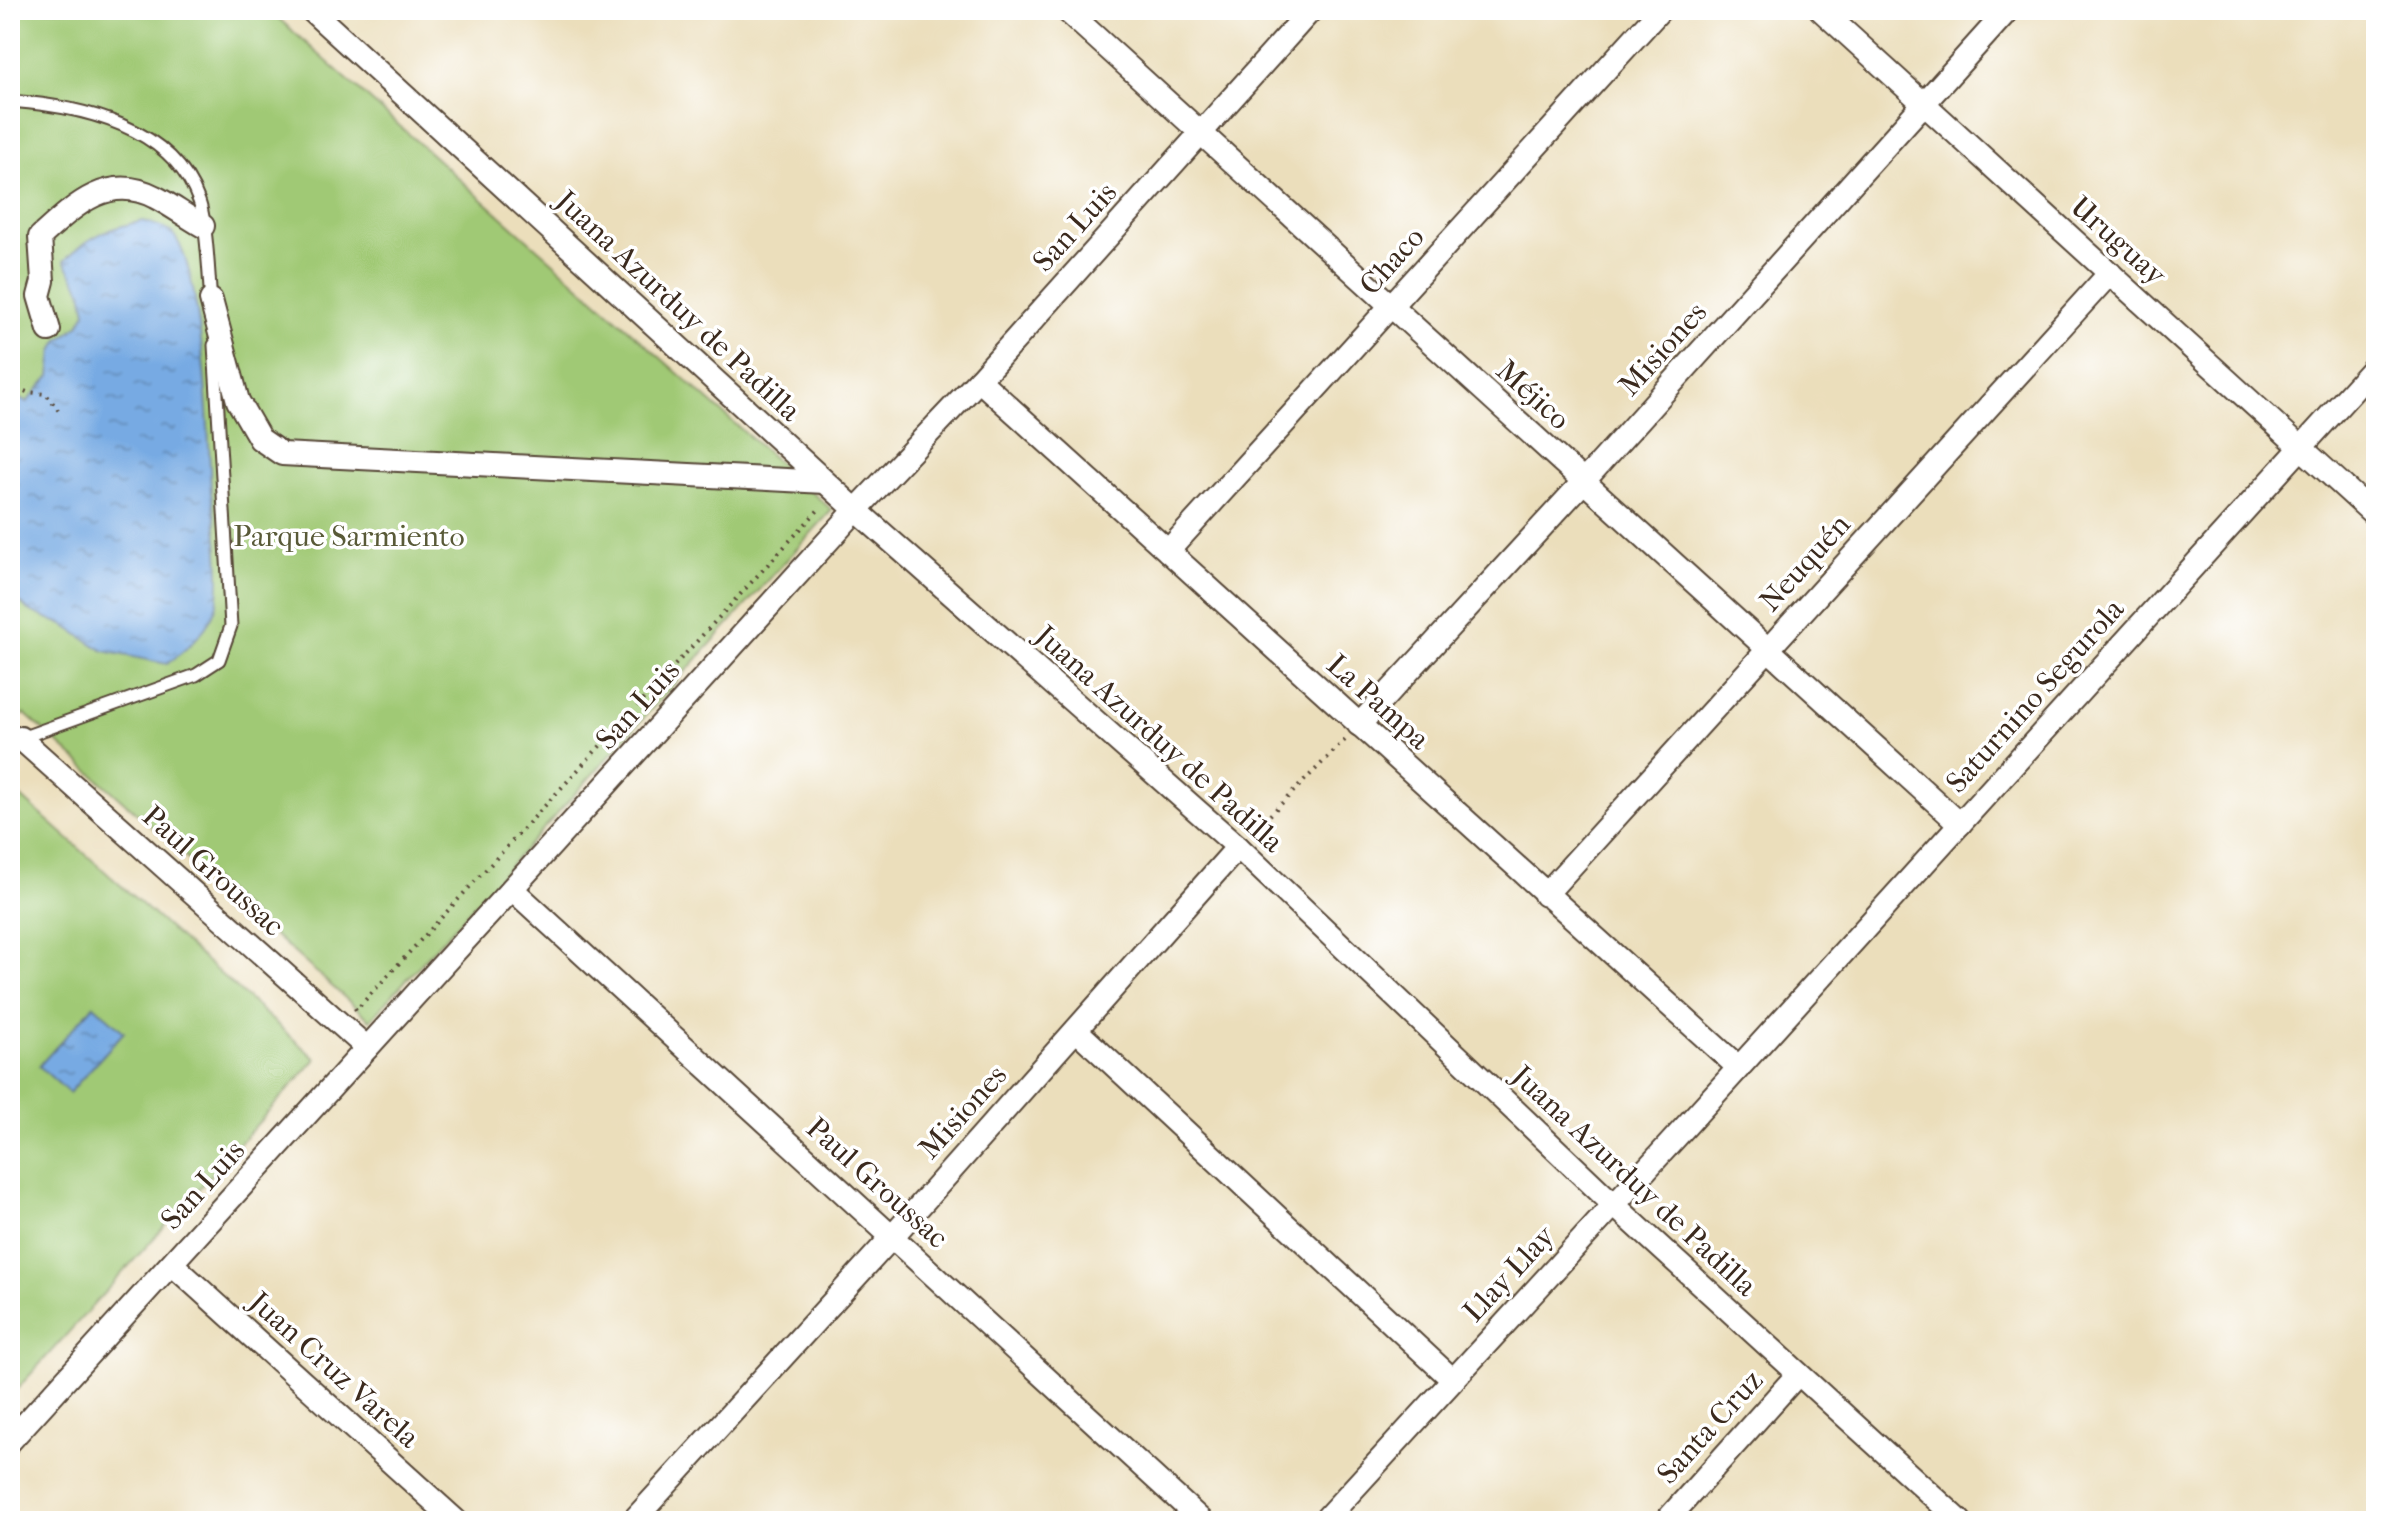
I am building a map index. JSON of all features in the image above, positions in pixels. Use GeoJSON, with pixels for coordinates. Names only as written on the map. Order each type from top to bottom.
{"type":"FeatureCollection","features":[{"type":"Feature","properties":{"kind":"street","name":"Méjico"},"geometry":{"type":"LineString","coordinates":[[1066,10],[1960,824]]}},
{"type":"Feature","properties":{"kind":"street","name":"San Luis"},"geometry":{"type":"LineString","coordinates":[[10,1441],[856,510],[979,380],[1311,10]]}},
{"type":"Feature","properties":{"kind":"street","name":"Chaco"},"geometry":{"type":"LineString","coordinates":[[1168,551],[1660,10]]}},
{"type":"Feature","properties":{"kind":"street","name":"Uruguay"},"geometry":{"type":"LineString","coordinates":[[1821,10],[2376,516]]}},
{"type":"Feature","properties":{"kind":"street","name":"Misiones"},"geometry":{"type":"LineString","coordinates":[[1359,725],[1584,481],[2008,10]]}},
{"type":"Feature","properties":{"kind":"street","name":"Juana Azurduy de Padilla"},"geometry":{"type":"LineString","coordinates":[[301,15],[1238,847],[1614,1205],[1960,1521]]}},
{"type":"Feature","properties":{"kind":"street"},"geometry":{"type":"LineString","coordinates":[[49,330],[39,296],[43,281],[40,237],[91,196],[114,187],[153,195],[203,226]]}},
{"type":"Feature","properties":{"kind":"street","name":"Neuquén"},"geometry":{"type":"LineString","coordinates":[[1545,895],[2110,273]]}},
{"type":"Feature","properties":{"kind":"street"},"geometry":{"type":"LineString","coordinates":[[211,300],[238,401],[260,439],[282,454],[825,482]]}},
{"type":"Feature","properties":{"kind":"street","name":"Saturnino Segurola"},"geometry":{"type":"LineString","coordinates":[[1738,1067],[2376,365]]}},
{"type":"Feature","properties":{"kind":"street","name":"La Pampa"},"geometry":{"type":"LineString","coordinates":[[979,380],[1738,1067]]}},
{"type":"Feature","properties":{"kind":"street","name":"Paul Groussac"},"geometry":{"type":"LineString","coordinates":[[15,740],[367,1048]]}},
{"type":"Feature","properties":{"kind":"street","name":"Misiones"},"geometry":{"type":"LineString","coordinates":[[633,1521],[892,1237],[1238,847]]}},
{"type":"Feature","properties":{"kind":"street","name":"Paul Groussac"},"geometry":{"type":"LineString","coordinates":[[512,889],[1202,1521]]}},
{"type":"Feature","properties":{"kind":"street"},"geometry":{"type":"LineString","coordinates":[[1076,1030],[1453,1380]]}},
{"type":"Feature","properties":{"kind":"street","name":"Llay Llay"},"geometry":{"type":"LineString","coordinates":[[1324,1521],[1738,1067]]}},
{"type":"Feature","properties":{"kind":"street","name":"Juan Cruz Varela"},"geometry":{"type":"LineString","coordinates":[[172,1264],[456,1521]]}},
{"type":"Feature","properties":{"kind":"street","name":"Santa Cruz"},"geometry":{"type":"LineString","coordinates":[[1666,1521],[1798,1374]]}},
{"type":"Feature","properties":{"kind":"lane"},"geometry":{"type":"LineString","coordinates":[[10,101],[48,104],[107,120],[146,136],[183,169],[200,203],[211,300],[231,626],[219,660],[196,675],[15,740]]}},
{"type":"Feature","properties":{"kind":"path"},"geometry":{"type":"LineString","coordinates":[[280,10],[301,15]]}},
{"type":"Feature","properties":{"kind":"path"},"geometry":{"type":"LineString","coordinates":[[10,385],[27,392],[46,394],[62,415]]}},
{"type":"Feature","properties":{"kind":"path"},"geometry":{"type":"LineString","coordinates":[[345,1000],[356,1010],[824,503],[798,480]]}},
{"type":"Feature","properties":{"kind":"path"},"geometry":{"type":"LineString","coordinates":[[1238,847],[1359,725]]}},
{"type":"Feature","properties":{"kind":"green space","name":"Parque Sarmiento"},"geometry":{"type":"Polygon","coordinates":[[[10,10],[269,10],[832,510],[370,1020],[25,714],[10,720],[10,10]]]}},
{"type":"Feature","properties":{"kind":"green space"},"geometry":{"type":"Polygon","coordinates":[[[10,787],[316,1059],[10,1397],[10,787]]]}},
{"type":"Feature","properties":{"kind":"water"},"geometry":{"type":"Polygon","coordinates":[[[144,221],[172,233],[183,252],[191,281],[203,357],[211,493],[218,551],[218,597],[213,615],[196,639],[167,664],[104,651],[65,626],[28,610],[10,592],[10,396],[27,402],[50,376],[53,351],[58,341],[79,325],[86,312],[82,291],[64,261],[100,234],[144,221]]]}},
{"type":"Feature","properties":{"kind":"water"},"geometry":{"type":"Polygon","coordinates":[[[94,1005],[124,1032],[69,1093],[39,1066],[94,1005]]]}}]}
